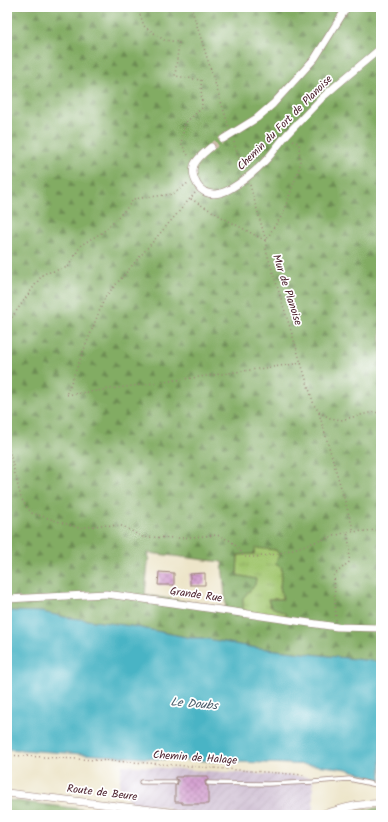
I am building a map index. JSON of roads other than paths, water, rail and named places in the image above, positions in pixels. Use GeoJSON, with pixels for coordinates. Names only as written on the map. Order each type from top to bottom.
{"type":"FeatureCollection","features":[{"type":"Feature","properties":{"kind":"street","name":"Chemin du Fort de Planoise"},"geometry":{"type":"LineString","coordinates":[[223,139],[257,118],[273,104],[315,58],[347,7]]}},
{"type":"Feature","properties":{"kind":"street","name":"Chemin du Fort de Planoise"},"geometry":{"type":"LineString","coordinates":[[211,147],[203,153],[194,165],[194,179],[199,188],[214,194],[229,190],[252,174],[267,159],[286,135],[322,98],[381,48]]}},
{"type":"Feature","properties":{"kind":"street","name":"Grande Rue"},"geometry":{"type":"LineString","coordinates":[[7,599],[106,594],[337,628],[381,628]]}},
{"type":"Feature","properties":{"kind":"street","name":"Route de Beure"},"geometry":{"type":"LineString","coordinates":[[7,793],[195,815]]}},
{"type":"Feature","properties":{"kind":"street"},"geometry":{"type":"LineString","coordinates":[[320,815],[357,805],[373,803],[381,804]]}},
{"type":"Feature","properties":{"kind":"lane"},"geometry":{"type":"LineString","coordinates":[[208,783],[268,784],[349,779],[381,786]]}},
{"type":"Feature","properties":{"kind":"lane"},"geometry":{"type":"LineString","coordinates":[[141,782],[175,782]]}},
{"type":"Feature","properties":{"kind":"water","name":"Le Doubs"},"geometry":{"type":"Polygon","coordinates":[[[7,611],[42,612],[64,617],[131,626],[191,638],[202,638],[250,647],[381,662],[381,780],[347,769],[315,765],[159,759],[7,749],[7,611]]]}},
{"type":"Feature","properties":{"kind":"tunnel"},"geometry":{"type":"LineString","coordinates":[[211,147],[223,139]]}}]}
